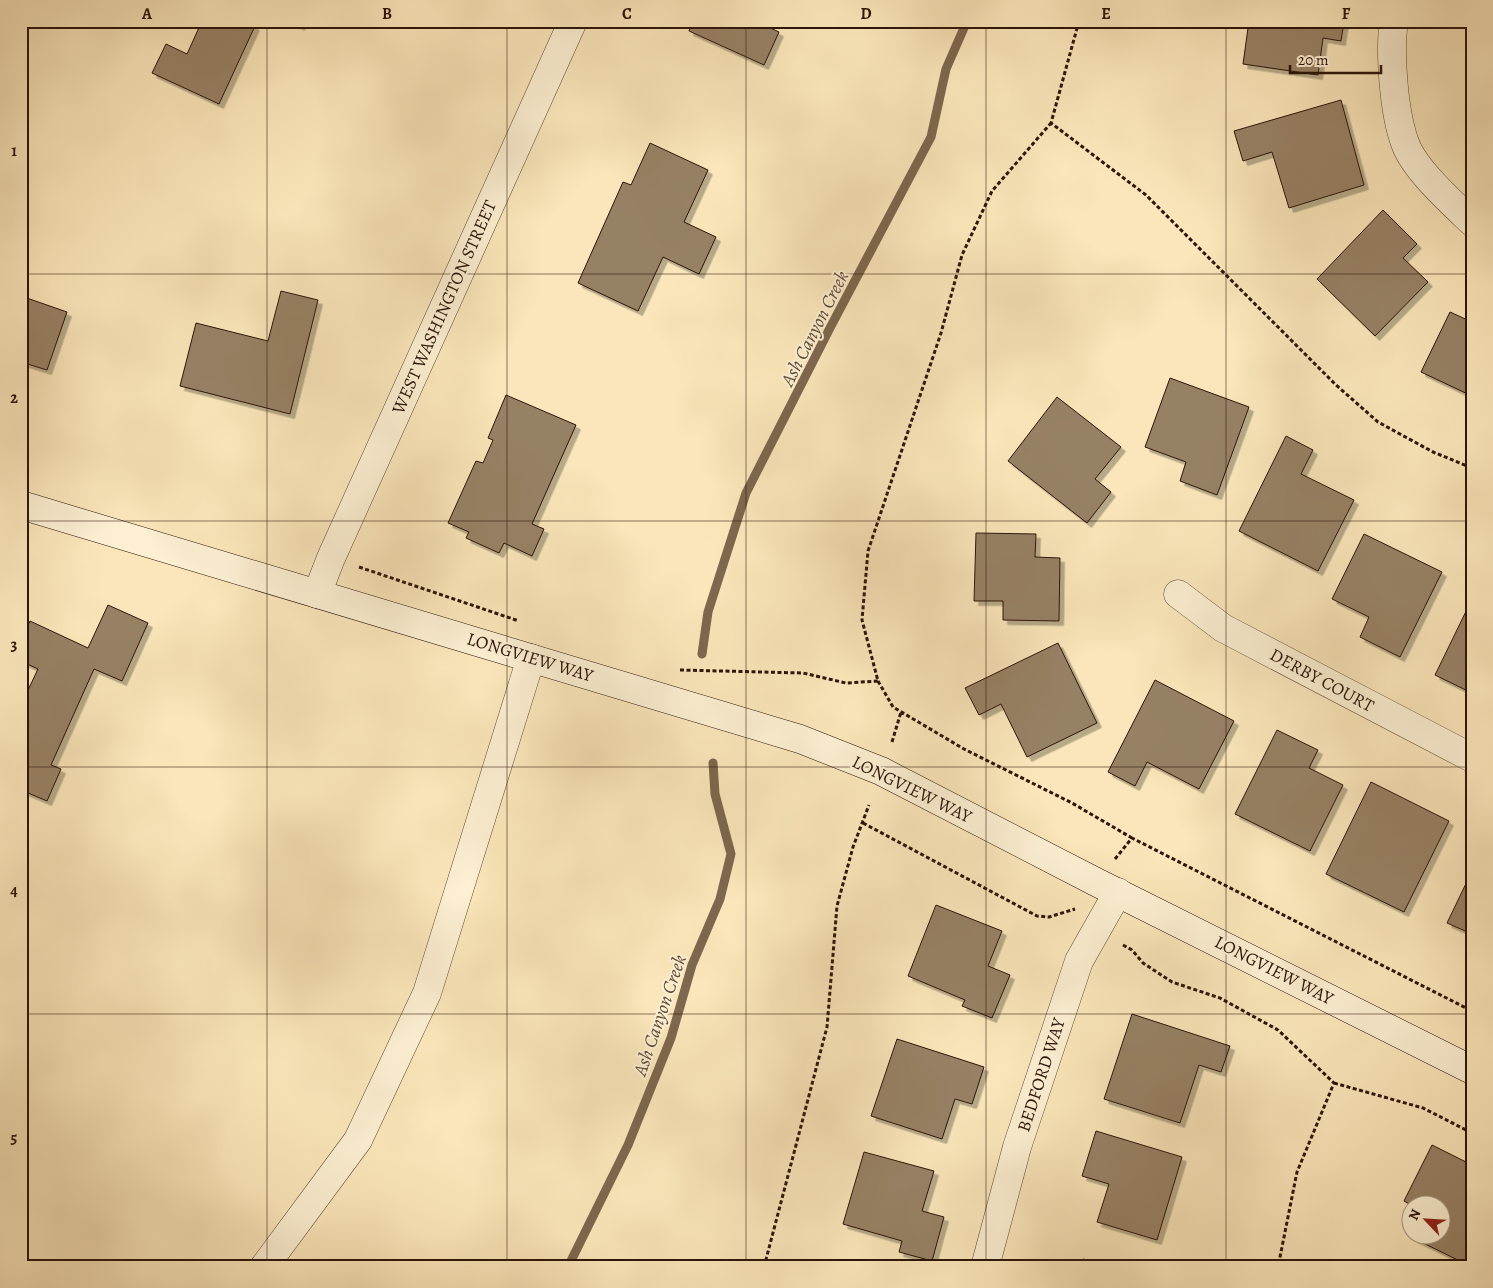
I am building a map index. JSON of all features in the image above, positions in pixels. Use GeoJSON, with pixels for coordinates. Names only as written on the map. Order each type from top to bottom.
{"type":"FeatureCollection","features":[{"type":"Feature","properties":{"kind":"street","name":"WEST WASHINGTON STREET"},"geometry":{"type":"LineString","coordinates":[[317,594],[331,558],[573,21]]}},
{"type":"Feature","properties":{"kind":"street"},"geometry":{"type":"LineString","coordinates":[[1394,21],[1392,36],[1395,97],[1405,144],[1429,180],[1472,222]]}},
{"type":"Feature","properties":{"kind":"street","name":"LONGVIEW WAY"},"geometry":{"type":"LineString","coordinates":[[21,505],[800,739],[881,771],[1472,1070]]}},
{"type":"Feature","properties":{"kind":"street","name":"DERBY COURT"},"geometry":{"type":"LineString","coordinates":[[1178,594],[1223,628],[1472,758]]}},
{"type":"Feature","properties":{"kind":"street"},"geometry":{"type":"LineString","coordinates":[[264,1267],[358,1140],[427,993],[531,658]]}},
{"type":"Feature","properties":{"kind":"street","name":"BEDFORD WAY"},"geometry":{"type":"LineString","coordinates":[[984,1267],[1017,1148],[1079,961],[1094,930],[1118,892]]}},
{"type":"Feature","properties":{"kind":"path"},"geometry":{"type":"LineString","coordinates":[[1079,21],[1051,123],[992,191],[962,255],[941,333],[868,551],[862,620],[878,681],[893,707],[964,749],[1072,803],[1132,838]]}},
{"type":"Feature","properties":{"kind":"path"},"geometry":{"type":"LineString","coordinates":[[1051,123],[1146,195],[1336,385],[1378,422],[1433,452],[1472,468]]}},
{"type":"Feature","properties":{"kind":"path"},"geometry":{"type":"LineString","coordinates":[[331,558],[525,623]]}},
{"type":"Feature","properties":{"kind":"path"},"geometry":{"type":"LineString","coordinates":[[674,670],[803,674],[846,683],[878,681]]}},
{"type":"Feature","properties":{"kind":"path"},"geometry":{"type":"LineString","coordinates":[[892,742],[901,712]]}},
{"type":"Feature","properties":{"kind":"path"},"geometry":{"type":"LineString","coordinates":[[764,1267],[827,1027],[837,906],[853,847],[869,806]]}},
{"type":"Feature","properties":{"kind":"path"},"geometry":{"type":"LineString","coordinates":[[1058,914],[1132,950],[1142,963],[1172,982],[1220,998],[1278,1030],[1334,1083],[1423,1108],[1472,1133]]}},
{"type":"Feature","properties":{"kind":"path"},"geometry":{"type":"LineString","coordinates":[[1278,1267],[1297,1172],[1334,1083]]}},
{"type":"Feature","properties":{"kind":"building"},"geometry":{"type":"Polygon","coordinates":[[[202,21],[245,21],[255,26],[219,104],[152,73],[166,44],[187,54],[202,21]]]}},
{"type":"Feature","properties":{"kind":"building"},"geometry":{"type":"Polygon","coordinates":[[[290,21],[302,21],[300,26],[290,21]]]}},
{"type":"Feature","properties":{"kind":"building"},"geometry":{"type":"Polygon","coordinates":[[[693,21],[755,21],[779,32],[764,65],[689,31],[693,21]]]}},
{"type":"Feature","properties":{"kind":"building"},"geometry":{"type":"Polygon","coordinates":[[[1249,21],[1344,21],[1341,41],[1323,38],[1318,75],[1243,64],[1249,21]]]}},
{"type":"Feature","properties":{"kind":"building"},"geometry":{"type":"Polygon","coordinates":[[[1341,100],[1364,185],[1289,208],[1272,152],[1243,161],[1234,131],[1341,100]]]}},
{"type":"Feature","properties":{"kind":"building"},"geometry":{"type":"Polygon","coordinates":[[[650,143],[708,170],[684,222],[716,237],[699,274],[663,257],[638,311],[578,283],[623,182],[631,185],[650,143]]]}},
{"type":"Feature","properties":{"kind":"building"},"geometry":{"type":"Polygon","coordinates":[[[1383,210],[1417,244],[1403,258],[1428,282],[1375,336],[1317,279],[1383,210]]]}},
{"type":"Feature","properties":{"kind":"building"},"geometry":{"type":"Polygon","coordinates":[[[281,291],[318,300],[290,414],[180,386],[196,323],[268,341],[281,291]]]}},
{"type":"Feature","properties":{"kind":"building"},"geometry":{"type":"Polygon","coordinates":[[[21,296],[67,312],[47,370],[21,362],[21,296]]]}},
{"type":"Feature","properties":{"kind":"building"},"geometry":{"type":"Polygon","coordinates":[[[1450,312],[1472,322],[1472,396],[1421,372],[1450,312]]]}},
{"type":"Feature","properties":{"kind":"building"},"geometry":{"type":"Polygon","coordinates":[[[1170,378],[1249,407],[1217,495],[1180,481],[1186,462],[1145,447],[1170,378]]]}},
{"type":"Feature","properties":{"kind":"building"},"geometry":{"type":"Polygon","coordinates":[[[506,395],[576,425],[532,524],[544,529],[532,556],[504,543],[499,553],[466,538],[469,532],[448,523],[476,461],[483,463],[493,440],[488,438],[506,395]]]}},
{"type":"Feature","properties":{"kind":"building"},"geometry":{"type":"Polygon","coordinates":[[[1057,397],[1121,447],[1095,479],[1111,492],[1087,523],[1008,461],[1057,397]]]}},
{"type":"Feature","properties":{"kind":"building"},"geometry":{"type":"Polygon","coordinates":[[[1286,436],[1313,450],[1301,474],[1354,500],[1318,571],[1239,531],[1286,436]]]}},
{"type":"Feature","properties":{"kind":"building"},"geometry":{"type":"Polygon","coordinates":[[[976,533],[1036,534],[1035,557],[1060,558],[1059,621],[1003,620],[1003,601],[974,601],[976,533]]]}},
{"type":"Feature","properties":{"kind":"building"},"geometry":{"type":"Polygon","coordinates":[[[1364,534],[1442,572],[1400,657],[1360,637],[1369,617],[1332,599],[1364,534]]]}},
{"type":"Feature","properties":{"kind":"building"},"geometry":{"type":"Polygon","coordinates":[[[1472,599],[1472,693],[1435,675],[1472,599]]]}},
{"type":"Feature","properties":{"kind":"building"},"geometry":{"type":"Polygon","coordinates":[[[108,605],[148,623],[122,681],[94,669],[51,765],[61,769],[47,801],[21,790],[21,705],[38,669],[21,661],[21,640],[30,621],[88,648],[108,605]]]}},
{"type":"Feature","properties":{"kind":"building"},"geometry":{"type":"Polygon","coordinates":[[[1058,643],[1097,723],[1027,757],[1001,704],[979,715],[965,688],[1058,643]]]}},
{"type":"Feature","properties":{"kind":"building"},"geometry":{"type":"Polygon","coordinates":[[[1155,680],[1234,721],[1199,789],[1147,762],[1135,786],[1108,772],[1155,680]]]}},
{"type":"Feature","properties":{"kind":"building"},"geometry":{"type":"Polygon","coordinates":[[[1277,730],[1318,750],[1309,768],[1343,785],[1310,851],[1235,814],[1277,730]]]}},
{"type":"Feature","properties":{"kind":"building"},"geometry":{"type":"Polygon","coordinates":[[[1371,782],[1449,821],[1404,912],[1326,874],[1371,782]]]}},
{"type":"Feature","properties":{"kind":"building"},"geometry":{"type":"Polygon","coordinates":[[[1472,871],[1472,934],[1447,923],[1472,871]]]}},
{"type":"Feature","properties":{"kind":"building"},"geometry":{"type":"Polygon","coordinates":[[[936,905],[1002,931],[988,966],[1010,975],[992,1018],[962,1006],[965,1000],[908,976],[936,905]]]}},
{"type":"Feature","properties":{"kind":"building"},"geometry":{"type":"Polygon","coordinates":[[[1132,1014],[1230,1046],[1221,1072],[1199,1065],[1180,1123],[1104,1099],[1132,1014]]]}},
{"type":"Feature","properties":{"kind":"building"},"geometry":{"type":"Polygon","coordinates":[[[897,1039],[984,1067],[972,1104],[955,1099],[942,1139],[871,1116],[897,1039]]]}},
{"type":"Feature","properties":{"kind":"building"},"geometry":{"type":"Polygon","coordinates":[[[1096,1131],[1182,1157],[1157,1240],[1097,1222],[1109,1184],[1082,1176],[1096,1131]]]}},
{"type":"Feature","properties":{"kind":"building"},"geometry":{"type":"Polygon","coordinates":[[[1432,1145],[1472,1165],[1472,1267],[1429,1246],[1450,1246],[1450,1196],[1406,1196],[1432,1145]]]}},
{"type":"Feature","properties":{"kind":"building"},"geometry":{"type":"Polygon","coordinates":[[[864,1152],[934,1171],[922,1211],[944,1217],[932,1261],[899,1252],[902,1241],[843,1224],[864,1152]]]}},
{"type":"Feature","properties":{"kind":"building"},"geometry":{"type":"Polygon","coordinates":[[[1083,1259],[1113,1267],[1081,1267],[1083,1259]]]}},
{"type":"Feature","properties":{"kind":"waterway","name":"Ash Canyon Creek"},"geometry":{"type":"LineString","coordinates":[[702,654],[708,612],[746,493],[831,326],[931,137],[946,69],[967,21]]}},
{"type":"Feature","properties":{"kind":"waterway","name":"Ash Canyon Creek"},"geometry":{"type":"LineString","coordinates":[[568,1267],[628,1145],[671,1038],[692,965],[720,899],[731,854],[715,794],[713,763]]}}]}
